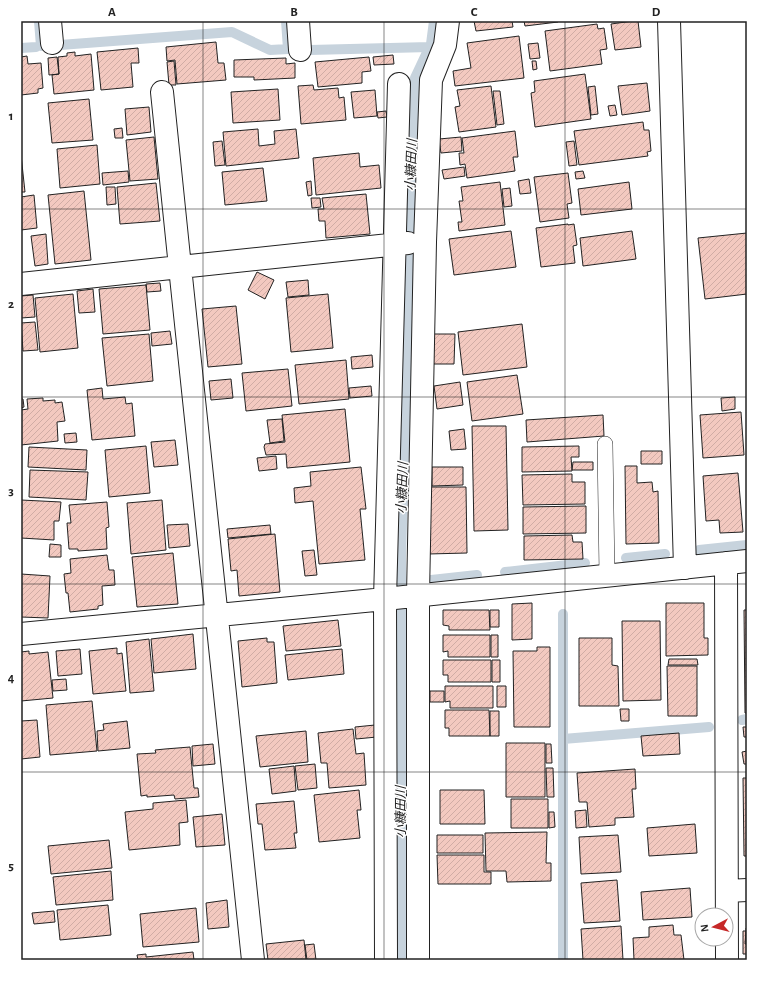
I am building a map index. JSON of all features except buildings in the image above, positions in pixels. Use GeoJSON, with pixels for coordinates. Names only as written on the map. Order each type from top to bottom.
{"type":"FeatureCollection","features":[{"type":"Feature","properties":{"kind":"street"},"geometry":{"type":"LineString","coordinates":[[50,21],[52,43]]}},
{"type":"Feature","properties":{"kind":"street"},"geometry":{"type":"LineString","coordinates":[[298,21],[300,50]]}},
{"type":"Feature","properties":{"kind":"street"},"geometry":{"type":"LineString","coordinates":[[418,960],[401,597],[409,243],[431,80],[445,45],[448,21]]}},
{"type":"Feature","properties":{"kind":"street"},"geometry":{"type":"LineString","coordinates":[[669,21],[685,568]]}},
{"type":"Feature","properties":{"kind":"street"},"geometry":{"type":"LineString","coordinates":[[386,960],[401,597],[409,243],[399,84]]}},
{"type":"Feature","properties":{"kind":"street"},"geometry":{"type":"LineString","coordinates":[[162,92],[253,960]]}},
{"type":"Feature","properties":{"kind":"street"},"geometry":{"type":"LineString","coordinates":[[21,284],[409,243]]}},
{"type":"Feature","properties":{"kind":"street"},"geometry":{"type":"LineString","coordinates":[[21,634],[401,597],[737,562],[737,891],[727,960]]}},
{"type":"Feature","properties":{"kind":"lane"},"geometry":{"type":"LineString","coordinates":[[605,444],[607,575]]}},
{"type":"Feature","properties":{"kind":"waterway"},"geometry":{"type":"LineString","coordinates":[[39,21],[41,46]]}},
{"type":"Feature","properties":{"kind":"waterway"},"geometry":{"type":"LineString","coordinates":[[60,45],[232,32],[270,50],[288,49],[286,21]]}},
{"type":"Feature","properties":{"kind":"waterway","name":"小糠田川"},"geometry":{"type":"LineString","coordinates":[[402,960],[401,558],[415,78],[431,44],[434,21]]}},
{"type":"Feature","properties":{"kind":"waterway"},"geometry":{"type":"LineString","coordinates":[[21,48],[36,47]]}},
{"type":"Feature","properties":{"kind":"waterway"},"geometry":{"type":"LineString","coordinates":[[310,50],[430,47]]}},
{"type":"Feature","properties":{"kind":"waterway"},"geometry":{"type":"LineString","coordinates":[[699,550],[747,545]]}},
{"type":"Feature","properties":{"kind":"waterway"},"geometry":{"type":"LineString","coordinates":[[626,558],[665,554]]}},
{"type":"Feature","properties":{"kind":"waterway"},"geometry":{"type":"LineString","coordinates":[[505,572],[585,563]]}},
{"type":"Feature","properties":{"kind":"waterway"},"geometry":{"type":"LineString","coordinates":[[422,581],[477,575]]}},
{"type":"Feature","properties":{"kind":"waterway"},"geometry":{"type":"LineString","coordinates":[[563,614],[563,960]]}},
{"type":"Feature","properties":{"kind":"waterway"},"geometry":{"type":"LineString","coordinates":[[742,720],[747,719]]}},
{"type":"Feature","properties":{"kind":"waterway"},"geometry":{"type":"LineString","coordinates":[[563,739],[709,727]]}}]}
